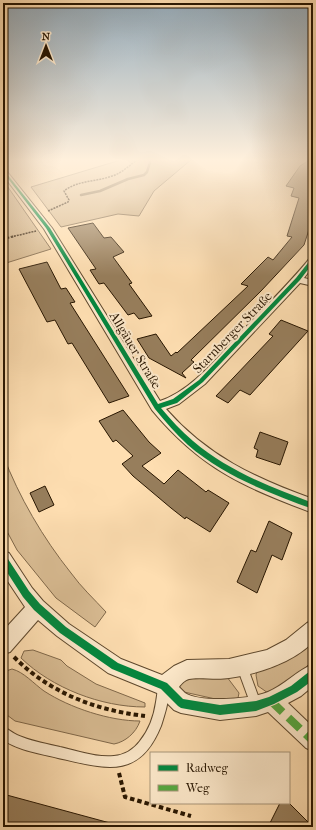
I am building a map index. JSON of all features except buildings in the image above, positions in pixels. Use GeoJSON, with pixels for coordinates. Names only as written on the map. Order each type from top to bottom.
{"type":"FeatureCollection","features":[{"type":"Feature","properties":{"kind":"street","name":"Allgäuer Straße"},"geometry":{"type":"LineString","coordinates":[[24,198],[48,228],[157,407],[173,428],[198,451],[233,473],[282,495],[313,506]]}},
{"type":"Feature","properties":{"kind":"street","name":"Starnberger Straße"},"geometry":{"type":"LineString","coordinates":[[157,407],[176,401],[201,380],[298,279],[313,260]]}},
{"type":"Feature","properties":{"kind":"street"},"geometry":{"type":"LineString","coordinates":[[298,279],[313,283]]}},
{"type":"Feature","properties":{"kind":"street"},"geometry":{"type":"LineString","coordinates":[[3,559],[26,594],[37,607],[63,630],[115,666],[164,686],[181,703],[220,710],[264,704],[294,689],[313,674]]}},
{"type":"Feature","properties":{"kind":"street"},"geometry":{"type":"LineString","coordinates":[[3,645],[37,607]]}},
{"type":"Feature","properties":{"kind":"street"},"geometry":{"type":"LineString","coordinates":[[164,686],[186,670],[216,670],[242,666],[289,650],[304,639],[313,629]]}},
{"type":"Feature","properties":{"kind":"street"},"geometry":{"type":"LineString","coordinates":[[264,704],[313,741]]}},
{"type":"Feature","properties":{"kind":"lane"},"geometry":{"type":"LineString","coordinates":[[242,666],[264,704]]}},
{"type":"Feature","properties":{"kind":"lane"},"geometry":{"type":"LineString","coordinates":[[3,732],[9,737],[32,746],[97,761],[117,762],[134,754],[147,742],[160,717],[164,686]]}},
{"type":"Feature","properties":{"kind":"path"},"geometry":{"type":"LineString","coordinates":[[37,214],[65,205],[69,200],[68,198]]}},
{"type":"Feature","properties":{"kind":"path"},"geometry":{"type":"LineString","coordinates":[[3,240],[48,228]]}},
{"type":"Feature","properties":{"kind":"path"},"geometry":{"type":"LineString","coordinates":[[3,645],[21,666],[64,695],[95,705],[142,716],[160,717]]}},
{"type":"Feature","properties":{"kind":"path"},"geometry":{"type":"LineString","coordinates":[[117,762],[125,797],[191,816]]}},
{"type":"Feature","properties":{"kind":"shaded area"},"geometry":{"type":"Polygon","coordinates":[[[3,198],[15,198],[51,249],[3,264],[3,198]]]}},
{"type":"Feature","properties":{"kind":"shaded area"},"geometry":{"type":"Polygon","coordinates":[[[39,198],[150,198],[139,216],[118,214],[61,227],[39,198]]]}},
{"type":"Feature","properties":{"kind":"shaded area"},"geometry":{"type":"Polygon","coordinates":[[[3,455],[24,502],[41,531],[83,588],[106,612],[95,627],[56,598],[17,550],[3,524],[3,455]]]}},
{"type":"Feature","properties":{"kind":"shaded area"},"geometry":{"type":"Polygon","coordinates":[[[313,642],[313,660],[295,678],[268,693],[258,686],[256,675],[257,671],[313,642]]]}},
{"type":"Feature","properties":{"kind":"shaded area"},"geometry":{"type":"Polygon","coordinates":[[[33,650],[61,660],[67,666],[96,684],[145,703],[145,707],[111,704],[78,694],[62,687],[33,669],[21,658],[24,651],[33,650]]]}},
{"type":"Feature","properties":{"kind":"shaded area"},"geometry":{"type":"Polygon","coordinates":[[[12,669],[25,675],[44,691],[54,697],[78,708],[116,719],[140,721],[130,736],[114,744],[15,721],[3,712],[3,672],[12,669]]]}},
{"type":"Feature","properties":{"kind":"shaded area"},"geometry":{"type":"Polygon","coordinates":[[[172,676],[227,677],[239,693],[238,698],[236,700],[220,700],[175,690],[172,676]]]}},
{"type":"Feature","properties":{"kind":"marked path"},"geometry":{"type":"LineString","coordinates":[[271,701],[313,741]]}},
{"type":"Feature","properties":{"kind":"cycle path"},"geometry":{"type":"LineString","coordinates":[[25,198],[48,228],[157,407],[173,426],[208,457],[227,469],[268,489],[313,506]]}},
{"type":"Feature","properties":{"kind":"cycle path"},"geometry":{"type":"LineString","coordinates":[[157,407],[175,401],[201,381],[298,279],[313,260]]}},
{"type":"Feature","properties":{"kind":"cycle path"},"geometry":{"type":"LineString","coordinates":[[3,559],[26,594],[37,607],[63,630],[115,666],[164,686],[181,703],[220,710],[256,706],[271,701],[294,689],[313,674]]}}]}
